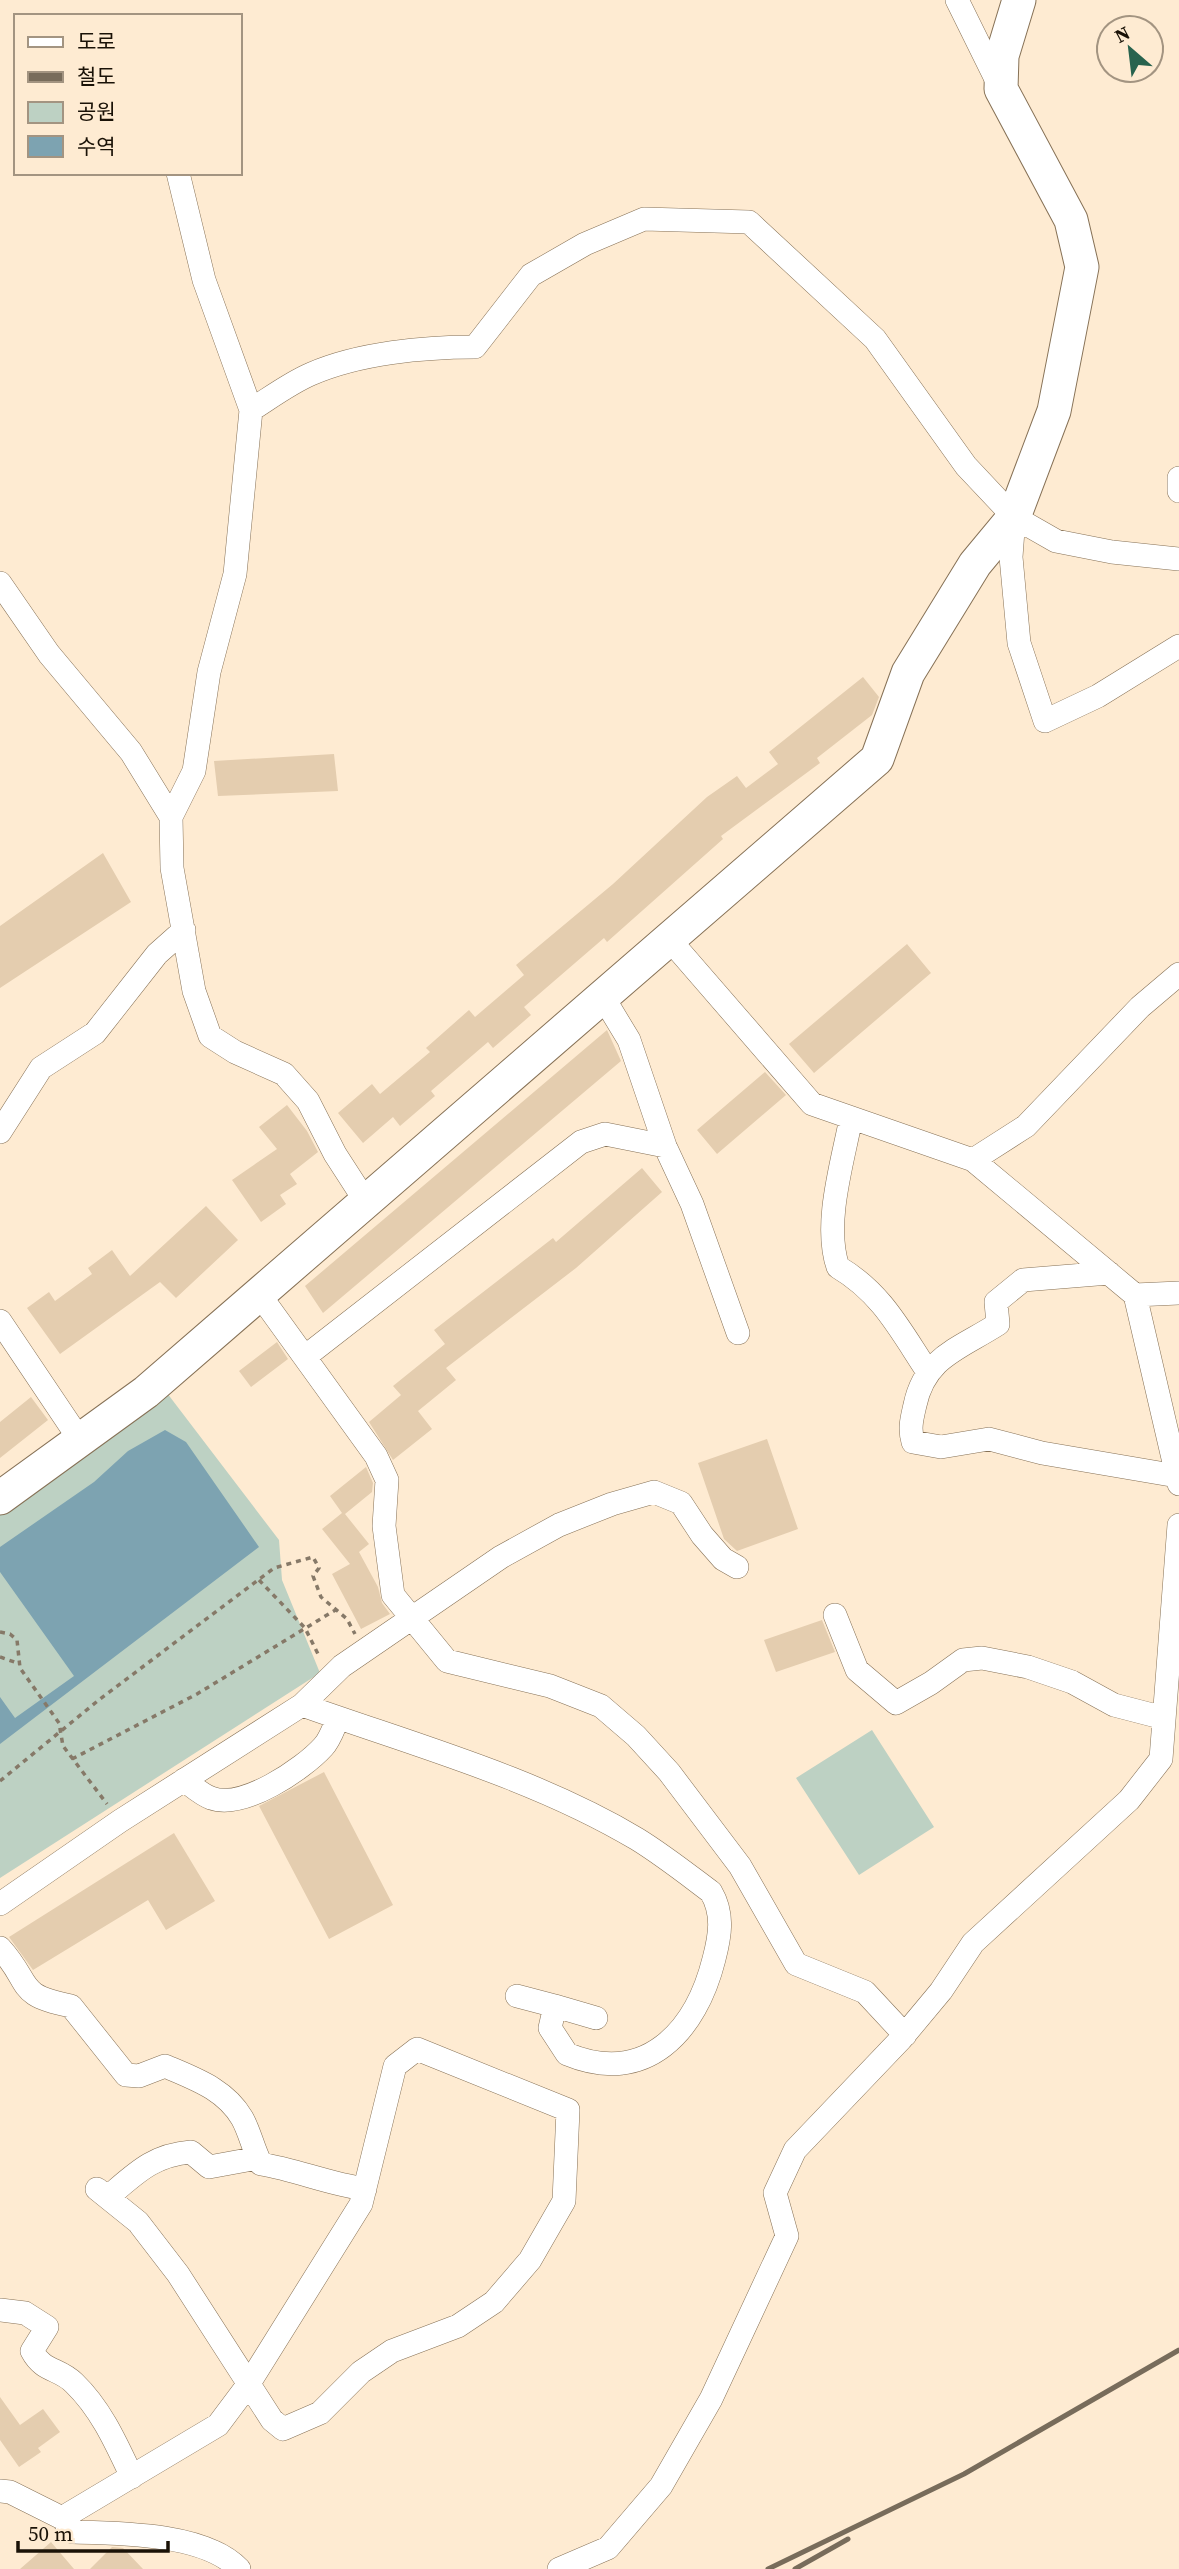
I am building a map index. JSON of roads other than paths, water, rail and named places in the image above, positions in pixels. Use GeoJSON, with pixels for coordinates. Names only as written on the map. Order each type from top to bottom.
{"type":"FeatureCollection","features":[{"type":"Feature","properties":{"kind":"street"},"geometry":{"type":"LineString","coordinates":[[957,0],[1071,220],[1082,267],[1054,411],[1014,517],[1011,557],[1019,643],[1045,721],[1098,696],[1179,646]]}},
{"type":"Feature","properties":{"kind":"street"},"geometry":{"type":"LineString","coordinates":[[1001,89],[1002,56],[1019,0]]}},
{"type":"Feature","properties":{"kind":"street"},"geometry":{"type":"LineString","coordinates":[[178,175],[204,280],[251,410],[235,574],[209,672],[194,771],[171,817],[172,868],[194,990],[210,1036],[235,1052],[284,1074],[308,1101],[335,1154],[366,1202]]}},
{"type":"Feature","properties":{"kind":"street"},"geometry":{"type":"LineString","coordinates":[[251,410],[311,374],[430,347],[475,348],[531,275],[584,244],[644,219],[748,222],[875,339],[918,395],[966,467],[1014,517],[1056,541],[1112,552],[1179,559]]}},
{"type":"Feature","properties":{"kind":"street"},"geometry":{"type":"LineString","coordinates":[[1179,478],[1179,491]]}},
{"type":"Feature","properties":{"kind":"street"},"geometry":{"type":"LineString","coordinates":[[0,1498],[146,1392],[877,759],[908,673],[975,564],[1014,517]]}},
{"type":"Feature","properties":{"kind":"street"},"geometry":{"type":"LineString","coordinates":[[0,583],[49,654],[131,752],[171,817]]}},
{"type":"Feature","properties":{"kind":"street"},"geometry":{"type":"LineString","coordinates":[[0,1132],[41,1068],[94,1033],[158,954],[184,930]]}},
{"type":"Feature","properties":{"kind":"street"},"geometry":{"type":"LineString","coordinates":[[670,939],[812,1104],[973,1160],[1109,1273],[1135,1295],[1178,1480],[1042,1453],[989,1439],[941,1447],[913,1442],[909,1429],[920,1382],[934,1363],[998,1324],[996,1302],[1023,1280],[1109,1273]]}},
{"type":"Feature","properties":{"kind":"street"},"geometry":{"type":"LineString","coordinates":[[973,1160],[1026,1126],[1140,1007],[1179,974]]}},
{"type":"Feature","properties":{"kind":"street"},"geometry":{"type":"LineString","coordinates":[[603,997],[629,1040],[665,1146],[692,1204],[738,1333]]}},
{"type":"Feature","properties":{"kind":"street"},"geometry":{"type":"LineString","coordinates":[[851,1118],[835,1198],[833,1253],[838,1267],[862,1281],[883,1303],[928,1372]]}},
{"type":"Feature","properties":{"kind":"street"},"geometry":{"type":"LineString","coordinates":[[306,1356],[581,1142],[605,1134],[665,1146]]}},
{"type":"Feature","properties":{"kind":"street"},"geometry":{"type":"LineString","coordinates":[[1135,1295],[1179,1293]]}},
{"type":"Feature","properties":{"kind":"street"},"geometry":{"type":"LineString","coordinates":[[259,1294],[376,1456],[387,1480],[384,1526],[393,1595],[411,1620],[447,1661],[550,1686],[601,1706],[636,1736],[669,1772],[740,1866],[796,1964],[865,1992],[905,2035]]}},
{"type":"Feature","properties":{"kind":"street"},"geometry":{"type":"LineString","coordinates":[[0,1321],[80,1440]]}},
{"type":"Feature","properties":{"kind":"street"},"geometry":{"type":"LineString","coordinates":[[0,1904],[120,1821],[302,1705],[336,1673],[501,1557],[559,1525],[654,1492],[681,1503],[723,1559],[737,1567]]}},
{"type":"Feature","properties":{"kind":"street"},"geometry":{"type":"LineString","coordinates":[[559,2569],[608,2548],[661,2486],[711,2399],[787,2236],[775,2193],[795,2150],[905,2035],[941,1992],[973,1943],[1129,1800],[1161,1759],[1179,1525]]}},
{"type":"Feature","properties":{"kind":"street"},"geometry":{"type":"LineString","coordinates":[[835,1615],[857,1670],[896,1703],[931,1683],[962,1660],[982,1658],[1028,1667],[1072,1682],[1114,1705],[1164,1718]]}},
{"type":"Feature","properties":{"kind":"street"},"geometry":{"type":"LineString","coordinates":[[302,1705],[517,1782],[573,1806],[638,1839],[711,1892],[720,1916],[710,1975],[696,2009],[667,2045],[649,2056],[632,2061],[609,2063],[578,2059],[559,2045],[550,2028],[555,2006]]}},
{"type":"Feature","properties":{"kind":"street"},"geometry":{"type":"LineString","coordinates":[[184,1780],[212,1799],[234,1799],[255,1793],[281,1779],[324,1746],[338,1718]]}},
{"type":"Feature","properties":{"kind":"street"},"geometry":{"type":"LineString","coordinates":[[0,1948],[29,1992],[48,2001],[71,2006],[126,2075],[139,2076],[166,2066],[222,2093],[243,2119],[261,2164],[299,2170],[337,2185],[365,2189]]}},
{"type":"Feature","properties":{"kind":"street"},"geometry":{"type":"LineString","coordinates":[[517,1996],[596,2018]]}},
{"type":"Feature","properties":{"kind":"street"},"geometry":{"type":"LineString","coordinates":[[62,2518],[218,2425],[248,2385],[361,2204],[395,2066],[418,2049],[568,2110],[564,2201],[530,2260],[494,2302],[458,2326],[392,2351],[361,2372],[320,2413],[283,2429],[272,2420],[248,2385],[178,2274],[138,2222],[102,2193],[168,2154],[191,2152],[209,2168],[258,2158]]}},
{"type":"Feature","properties":{"kind":"street"},"geometry":{"type":"LineString","coordinates":[[0,2310],[25,2313],[47,2328],[32,2351],[38,2364],[71,2380],[89,2399],[109,2430],[132,2476]]}},
{"type":"Feature","properties":{"kind":"street"},"geometry":{"type":"LineString","coordinates":[[0,2491],[10,2492],[62,2518],[73,2532],[115,2533],[211,2549],[239,2569]]}},
{"type":"Feature","properties":{"kind":"water"},"geometry":{"type":"Polygon","coordinates":[[[165,1430],[186,1442],[259,1547],[0,1744],[0,1697],[15,1718],[74,1676],[0,1572],[0,1547],[94,1482],[128,1451],[165,1430]]]}},
{"type":"Feature","properties":{"kind":"railway"},"geometry":{"type":"LineString","coordinates":[[768,2569],[964,2474],[1179,2350]]}},
{"type":"Feature","properties":{"kind":"railway"},"geometry":{"type":"LineString","coordinates":[[795,2569],[848,2539]]}}]}
